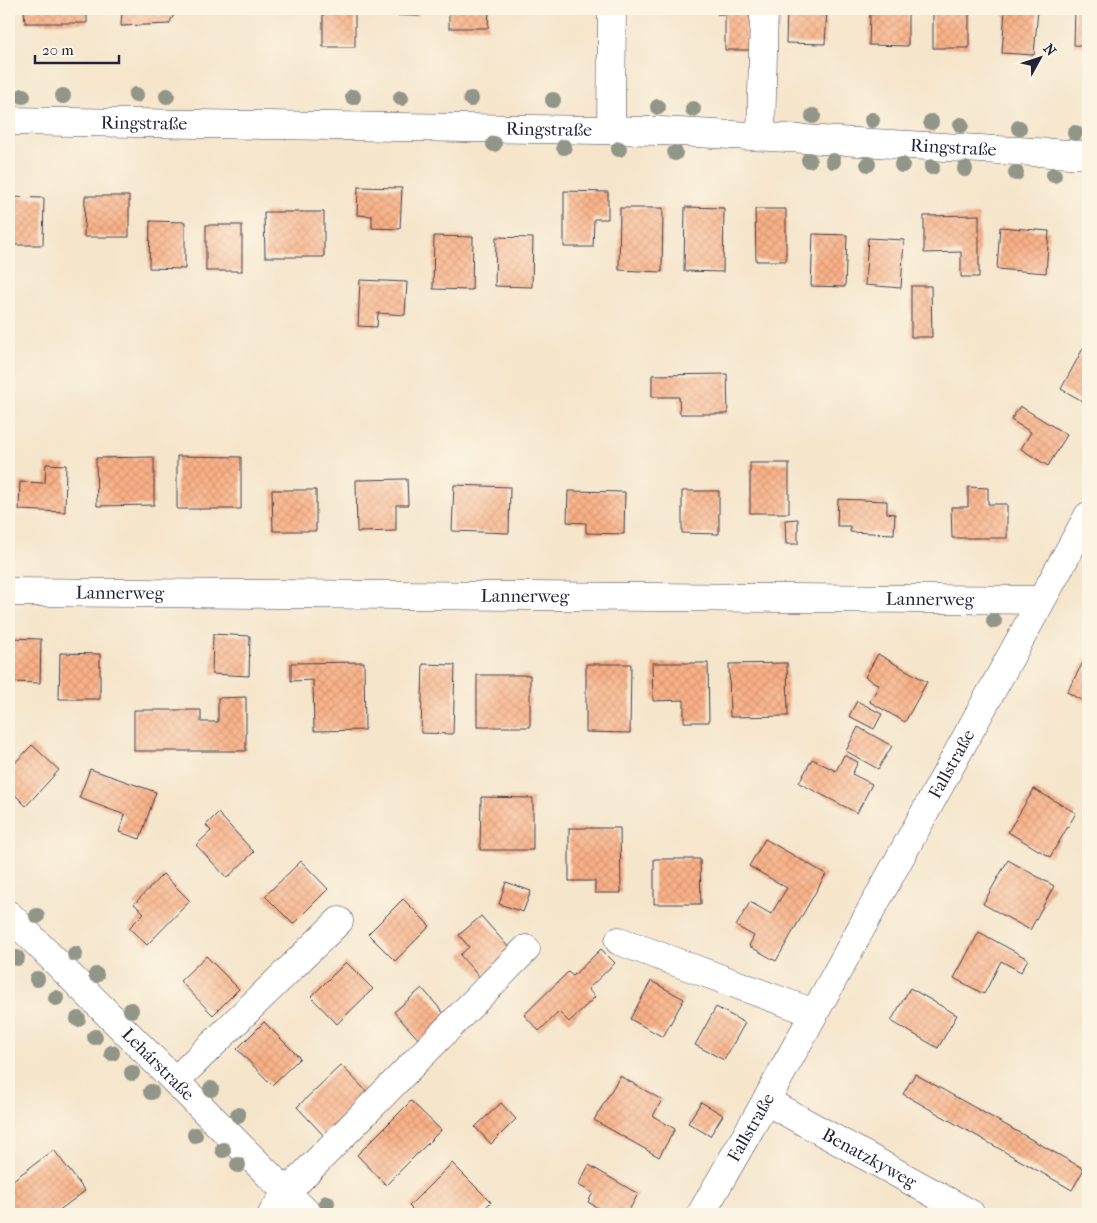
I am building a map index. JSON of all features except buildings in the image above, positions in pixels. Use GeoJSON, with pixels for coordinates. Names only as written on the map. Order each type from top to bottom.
{"type":"FeatureCollection","features":[{"type":"Feature","properties":{"kind":"street"},"geometry":{"type":"LineString","coordinates":[[611,130],[612,9]]}},
{"type":"Feature","properties":{"kind":"street"},"geometry":{"type":"LineString","coordinates":[[761,136],[764,9]]}},
{"type":"Feature","properties":{"kind":"street","name":"Ringstraße"},"geometry":{"type":"LineString","coordinates":[[9,121],[661,130],[1088,155]]}},
{"type":"Feature","properties":{"kind":"street","name":"Fallstraße"},"geometry":{"type":"LineString","coordinates":[[701,1214],[766,1101],[1088,516]]}},
{"type":"Feature","properties":{"kind":"street","name":"Lannerweg"},"geometry":{"type":"LineString","coordinates":[[9,592],[1041,600]]}},
{"type":"Feature","properties":{"kind":"street","name":"Lehárstraße"},"geometry":{"type":"LineString","coordinates":[[9,915],[175,1081],[279,1204],[308,1214]]}},
{"type":"Feature","properties":{"kind":"street"},"geometry":{"type":"LineString","coordinates":[[175,1081],[339,920]]}},
{"type":"Feature","properties":{"kind":"street"},"geometry":{"type":"LineString","coordinates":[[619,941],[814,1013]]}},
{"type":"Feature","properties":{"kind":"street"},"geometry":{"type":"LineString","coordinates":[[279,1204],[526,949]]}},
{"type":"Feature","properties":{"kind":"street","name":"Benatzkyweg"},"geometry":{"type":"LineString","coordinates":[[766,1101],[971,1214]]}}]}
